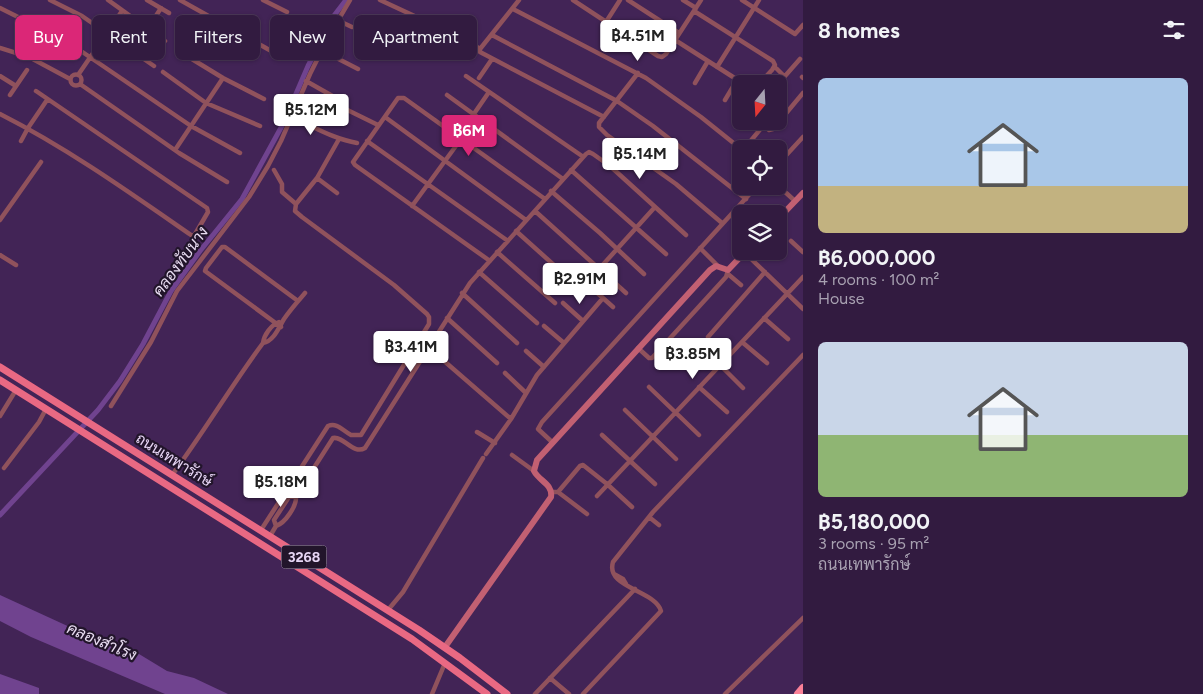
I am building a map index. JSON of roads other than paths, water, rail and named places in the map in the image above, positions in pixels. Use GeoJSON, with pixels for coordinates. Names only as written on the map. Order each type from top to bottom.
{"type":"FeatureCollection","features":[{"type":"Feature","properties":{"kind":"highway"},"geometry":{"type":"LineString","coordinates":[[798,694],[803,688]]}},
{"type":"Feature","properties":{"kind":"main road","name":"ถนนเทพารักษ์"},"geometry":{"type":"LineString","coordinates":[[0,367],[388,610],[445,647],[507,694]]}},
{"type":"Feature","properties":{"kind":"main road","name":"ถนนเทพารักษ์"},"geometry":{"type":"LineString","coordinates":[[0,380],[418,643],[486,694]]}},
{"type":"Feature","properties":{"kind":"street"},"geometry":{"type":"LineString","coordinates":[[50,0],[92,23]]}},
{"type":"Feature","properties":{"kind":"street"},"geometry":{"type":"LineString","coordinates":[[108,0],[128,15]]}},
{"type":"Feature","properties":{"kind":"street"},"geometry":{"type":"LineString","coordinates":[[147,0],[169,13]]}},
{"type":"Feature","properties":{"kind":"street"},"geometry":{"type":"LineString","coordinates":[[180,0],[270,50]]}},
{"type":"Feature","properties":{"kind":"street"},"geometry":{"type":"LineString","coordinates":[[263,0],[273,2],[287,12]]}},
{"type":"Feature","properties":{"kind":"street"},"geometry":{"type":"LineString","coordinates":[[340,15],[350,0]]}},
{"type":"Feature","properties":{"kind":"street"},"geometry":{"type":"LineString","coordinates":[[380,0],[456,36],[480,49],[482,54],[604,117]]}},
{"type":"Feature","properties":{"kind":"street"},"geometry":{"type":"LineString","coordinates":[[573,0],[582,2],[606,22],[660,56],[666,54],[701,0]]}},
{"type":"Feature","properties":{"kind":"street"},"geometry":{"type":"LineString","coordinates":[[606,22],[620,0]]}},
{"type":"Feature","properties":{"kind":"street"},"geometry":{"type":"LineString","coordinates":[[628,0],[679,33]]}},
{"type":"Feature","properties":{"kind":"street"},"geometry":{"type":"LineString","coordinates":[[683,0],[773,62],[775,65],[767,75]]}},
{"type":"Feature","properties":{"kind":"street"},"geometry":{"type":"LineString","coordinates":[[742,0],[795,34],[803,25]]}},
{"type":"Feature","properties":{"kind":"street"},"geometry":{"type":"LineString","coordinates":[[717,67],[759,0]]}},
{"type":"Feature","properties":{"kind":"street"},"geometry":{"type":"LineString","coordinates":[[480,49],[517,1]]}},
{"type":"Feature","properties":{"kind":"street"},"geometry":{"type":"LineString","coordinates":[[0,8],[15,16]]}},
{"type":"Feature","properties":{"kind":"street"},"geometry":{"type":"LineString","coordinates":[[156,15],[161,8]]}},
{"type":"Feature","properties":{"kind":"street"},"geometry":{"type":"LineString","coordinates":[[513,8],[638,73],[702,117],[732,140]]}},
{"type":"Feature","properties":{"kind":"street"},"geometry":{"type":"LineString","coordinates":[[119,15],[122,11]]}},
{"type":"Feature","properties":{"kind":"street"},"geometry":{"type":"LineString","coordinates":[[344,23],[352,27]]}},
{"type":"Feature","properties":{"kind":"street"},"geometry":{"type":"LineString","coordinates":[[492,35],[617,101],[653,126],[746,199]]}},
{"type":"Feature","properties":{"kind":"street"},"geometry":{"type":"LineString","coordinates":[[675,40],[732,76]]}},
{"type":"Feature","properties":{"kind":"street"},"geometry":{"type":"LineString","coordinates":[[0,48],[29,57],[70,79],[73,85],[80,84],[174,150],[227,182]]}},
{"type":"Feature","properties":{"kind":"street"},"geometry":{"type":"LineString","coordinates":[[82,52],[190,126],[240,153]]}},
{"type":"Feature","properties":{"kind":"street"},"geometry":{"type":"LineString","coordinates":[[70,79],[73,75],[78,75],[91,57]]}},
{"type":"Feature","properties":{"kind":"street"},"geometry":{"type":"LineString","coordinates":[[785,75],[800,58]]}},
{"type":"Feature","properties":{"kind":"street"},"geometry":{"type":"LineString","coordinates":[[479,78],[492,59]]}},
{"type":"Feature","properties":{"kind":"street"},"geometry":{"type":"LineString","coordinates":[[145,60],[154,66]]}},
{"type":"Feature","properties":{"kind":"street"},"geometry":{"type":"LineString","coordinates":[[193,60],[264,99]]}},
{"type":"Feature","properties":{"kind":"street"},"geometry":{"type":"LineString","coordinates":[[111,406],[151,342],[177,291],[249,197],[281,141],[317,60]]}},
{"type":"Feature","properties":{"kind":"street"},"geometry":{"type":"LineString","coordinates":[[341,60],[358,69]]}},
{"type":"Feature","properties":{"kind":"street"},"geometry":{"type":"LineString","coordinates":[[695,83],[708,61]]}},
{"type":"Feature","properties":{"kind":"street"},"geometry":{"type":"LineString","coordinates":[[777,69],[783,75]]}},
{"type":"Feature","properties":{"kind":"street"},"geometry":{"type":"LineString","coordinates":[[10,95],[27,70]]}},
{"type":"Feature","properties":{"kind":"street"},"geometry":{"type":"LineString","coordinates":[[163,72],[206,103],[260,126]]}},
{"type":"Feature","properties":{"kind":"street"},"geometry":{"type":"LineString","coordinates":[[638,73],[604,117],[599,127],[607,135],[676,184],[722,223]]}},
{"type":"Feature","properties":{"kind":"street"},"geometry":{"type":"LineString","coordinates":[[78,75],[81,79],[80,84]]}},
{"type":"Feature","properties":{"kind":"street"},"geometry":{"type":"LineString","coordinates":[[0,76],[16,86]]}},
{"type":"Feature","properties":{"kind":"street"},"geometry":{"type":"LineString","coordinates":[[466,76],[582,156]]}},
{"type":"Feature","properties":{"kind":"street"},"geometry":{"type":"LineString","coordinates":[[174,150],[223,78]]}},
{"type":"Feature","properties":{"kind":"street"},"geometry":{"type":"LineString","coordinates":[[306,82],[336,98]]}},
{"type":"Feature","properties":{"kind":"street"},"geometry":{"type":"LineString","coordinates":[[725,100],[732,89]]}},
{"type":"Feature","properties":{"kind":"street"},"geometry":{"type":"LineString","coordinates":[[0,115],[28,128],[194,236],[208,212],[207,208],[36,91]]}},
{"type":"Feature","properties":{"kind":"street"},"geometry":{"type":"LineString","coordinates":[[412,206],[445,161],[473,113],[489,92]]}},
{"type":"Feature","properties":{"kind":"street"},"geometry":{"type":"LineString","coordinates":[[788,112],[803,94]]}},
{"type":"Feature","properties":{"kind":"street"},"geometry":{"type":"LineString","coordinates":[[447,95],[563,178]]}},
{"type":"Feature","properties":{"kind":"street"},"geometry":{"type":"LineString","coordinates":[[490,260],[355,165],[353,160],[398,98],[401,97],[545,199]]}},
{"type":"Feature","properties":{"kind":"street"},"geometry":{"type":"LineString","coordinates":[[325,99],[378,125]]}},
{"type":"Feature","properties":{"kind":"street"},"geometry":{"type":"LineString","coordinates":[[21,141],[47,100]]}},
{"type":"Feature","properties":{"kind":"street"},"geometry":{"type":"LineString","coordinates":[[385,117],[526,220]]}},
{"type":"Feature","properties":{"kind":"street"},"geometry":{"type":"LineString","coordinates":[[291,118],[339,139],[357,143]]}},
{"type":"Feature","properties":{"kind":"street"},"geometry":{"type":"LineString","coordinates":[[751,140],[760,130]]}},
{"type":"Feature","properties":{"kind":"street"},"geometry":{"type":"LineString","coordinates":[[787,154],[803,137]]}},
{"type":"Feature","properties":{"kind":"street"},"geometry":{"type":"LineString","coordinates":[[261,530],[328,426],[339,426],[351,435],[361,434],[422,339],[430,320],[424,310],[405,293],[295,211],[296,204],[317,178],[339,139]]}},
{"type":"Feature","properties":{"kind":"street"},"geometry":{"type":"LineString","coordinates":[[367,141],[508,241]]}},
{"type":"Feature","properties":{"kind":"street"},"geometry":{"type":"LineString","coordinates":[[270,536],[276,526],[281,525],[296,502],[296,496],[335,436],[357,450],[364,448],[462,294],[479,272],[582,156],[589,152],[597,156],[686,236]]}},
{"type":"Feature","properties":{"kind":"street"},"geometry":{"type":"LineString","coordinates":[[0,220],[42,162]]}},
{"type":"Feature","properties":{"kind":"street"},"geometry":{"type":"LineString","coordinates":[[274,170],[282,184],[282,192],[296,204]]}},
{"type":"Feature","properties":{"kind":"street"},"geometry":{"type":"LineString","coordinates":[[571,170],[666,254]]}},
{"type":"Feature","properties":{"kind":"street"},"geometry":{"type":"LineString","coordinates":[[317,178],[337,193]]}},
{"type":"Feature","properties":{"kind":"street"},"geometry":{"type":"LineString","coordinates":[[552,191],[644,274]]}},
{"type":"Feature","properties":{"kind":"street"},"geometry":{"type":"LineString","coordinates":[[787,210],[803,193]]}},
{"type":"Feature","properties":{"kind":"street"},"geometry":{"type":"LineString","coordinates":[[787,194],[795,201]]}},
{"type":"Feature","properties":{"kind":"street"},"geometry":{"type":"LineString","coordinates":[[552,442],[538,429],[542,422],[749,195]]}},
{"type":"Feature","properties":{"kind":"street"},"geometry":{"type":"LineString","coordinates":[[599,269],[655,207]]}},
{"type":"Feature","properties":{"kind":"street"},"geometry":{"type":"LineString","coordinates":[[535,211],[626,293]]}},
{"type":"Feature","properties":{"kind":"street"},"geometry":{"type":"LineString","coordinates":[[516,231],[574,283]]}},
{"type":"Feature","properties":{"kind":"street"},"geometry":{"type":"LineString","coordinates":[[791,241],[803,252]]}},
{"type":"Feature","properties":{"kind":"street"},"geometry":{"type":"LineString","coordinates":[[281,327],[205,271],[222,247],[227,248],[298,301]]}},
{"type":"Feature","properties":{"kind":"street"},"geometry":{"type":"LineString","coordinates":[[700,248],[741,285]]}},
{"type":"Feature","properties":{"kind":"street"},"geometry":{"type":"LineString","coordinates":[[497,252],[555,303]]}},
{"type":"Feature","properties":{"kind":"street"},"geometry":{"type":"LineString","coordinates":[[0,254],[16,265]]}},
{"type":"Feature","properties":{"kind":"street"},"geometry":{"type":"LineString","coordinates":[[638,348],[649,358],[652,358],[739,260]]}},
{"type":"Feature","properties":{"kind":"street"},"geometry":{"type":"LineString","coordinates":[[754,260],[803,309]]}},
{"type":"Feature","properties":{"kind":"street"},"geometry":{"type":"LineString","coordinates":[[534,471],[537,460],[552,442],[710,270],[718,266]]}},
{"type":"Feature","properties":{"kind":"street"},"geometry":{"type":"LineString","coordinates":[[479,272],[537,323]]}},
{"type":"Feature","properties":{"kind":"street"},"geometry":{"type":"LineString","coordinates":[[708,337],[765,272]]}},
{"type":"Feature","properties":{"kind":"street"},"geometry":{"type":"LineString","coordinates":[[598,496],[607,484],[803,277]]}},
{"type":"Feature","properties":{"kind":"street"},"geometry":{"type":"LineString","coordinates":[[584,281],[613,307]]}},
{"type":"Feature","properties":{"kind":"street"},"geometry":{"type":"LineString","coordinates":[[172,475],[190,451],[235,380],[263,343],[267,342],[281,327],[282,321],[305,293]]}},
{"type":"Feature","properties":{"kind":"street"},"geometry":{"type":"LineString","coordinates":[[462,294],[517,343]]}},
{"type":"Feature","properties":{"kind":"street"},"geometry":{"type":"LineString","coordinates":[[388,610],[403,592],[485,456],[512,419],[526,393],[544,367],[604,298]]}},
{"type":"Feature","properties":{"kind":"street"},"geometry":{"type":"LineString","coordinates":[[563,303],[583,321]]}},
{"type":"Feature","properties":{"kind":"street"},"geometry":{"type":"LineString","coordinates":[[447,318],[497,363]]}},
{"type":"Feature","properties":{"kind":"street"},"geometry":{"type":"LineString","coordinates":[[764,318],[788,339]]}},
{"type":"Feature","properties":{"kind":"street"},"geometry":{"type":"LineString","coordinates":[[263,343],[264,336],[276,323],[282,321]]}},
{"type":"Feature","properties":{"kind":"street"},"geometry":{"type":"LineString","coordinates":[[544,326],[564,343]]}},
{"type":"Feature","properties":{"kind":"street"},"geometry":{"type":"LineString","coordinates":[[742,342],[766,364]]}},
{"type":"Feature","properties":{"kind":"street"},"geometry":{"type":"LineString","coordinates":[[428,347],[512,419]]}},
{"type":"Feature","properties":{"kind":"street"},"geometry":{"type":"LineString","coordinates":[[526,351],[544,367]]}},
{"type":"Feature","properties":{"kind":"street"},"geometry":{"type":"LineString","coordinates":[[583,694],[661,611],[658,606],[635,589],[615,578],[612,569],[613,562],[649,517],[803,355]]}},
{"type":"Feature","properties":{"kind":"street"},"geometry":{"type":"LineString","coordinates":[[720,365],[743,388]]}},
{"type":"Feature","properties":{"kind":"street"},"geometry":{"type":"LineString","coordinates":[[505,373],[526,393]]}},
{"type":"Feature","properties":{"kind":"street"},"geometry":{"type":"LineString","coordinates":[[699,387],[727,412]]}},
{"type":"Feature","properties":{"kind":"street"},"geometry":{"type":"LineString","coordinates":[[649,388],[699,435]]}},
{"type":"Feature","properties":{"kind":"street"},"geometry":{"type":"LineString","coordinates":[[0,416],[16,390]]}},
{"type":"Feature","properties":{"kind":"street"},"geometry":{"type":"LineString","coordinates":[[4,468],[46,408]]}},
{"type":"Feature","properties":{"kind":"street"},"geometry":{"type":"LineString","coordinates":[[625,410],[676,459]]}},
{"type":"Feature","properties":{"kind":"street"},"geometry":{"type":"LineString","coordinates":[[477,432],[495,443]]}},
{"type":"Feature","properties":{"kind":"street"},"geometry":{"type":"LineString","coordinates":[[602,435],[655,484]]}},
{"type":"Feature","properties":{"kind":"street"},"geometry":{"type":"LineString","coordinates":[[512,455],[534,471],[555,492],[587,514]]}},
{"type":"Feature","properties":{"kind":"street"},"geometry":{"type":"LineString","coordinates":[[445,647],[551,497],[580,466],[583,465],[632,507]]}},
{"type":"Feature","properties":{"kind":"street"},"geometry":{"type":"LineString","coordinates":[[276,526],[274,520],[281,508],[289,497],[296,496]]}},
{"type":"Feature","properties":{"kind":"street"},"geometry":{"type":"LineString","coordinates":[[649,517],[659,525]]}},
{"type":"Feature","properties":{"kind":"street"},"geometry":{"type":"LineString","coordinates":[[314,578],[321,567]]}},
{"type":"Feature","properties":{"kind":"street"},"geometry":{"type":"LineString","coordinates":[[535,694],[635,589]]}},
{"type":"Feature","properties":{"kind":"street"},"geometry":{"type":"LineString","coordinates":[[725,694],[803,618]]}},
{"type":"Feature","properties":{"kind":"street"},"geometry":{"type":"LineString","coordinates":[[432,694],[445,663]]}},
{"type":"Feature","properties":{"kind":"street"},"geometry":{"type":"LineString","coordinates":[[550,678],[569,694]]}},
{"type":"Feature","properties":{"kind":"waterway","name":"คลองทับนาง"},"geometry":{"type":"LineString","coordinates":[[0,515],[98,410],[120,381],[143,344],[171,291],[242,199],[283,124],[308,66],[333,17],[346,0]]}},
{"type":"Feature","properties":{"kind":"water label","name":"คลองสำโรง"},"geometry":{"type":"Point","coordinates":[102,641]}}]}
